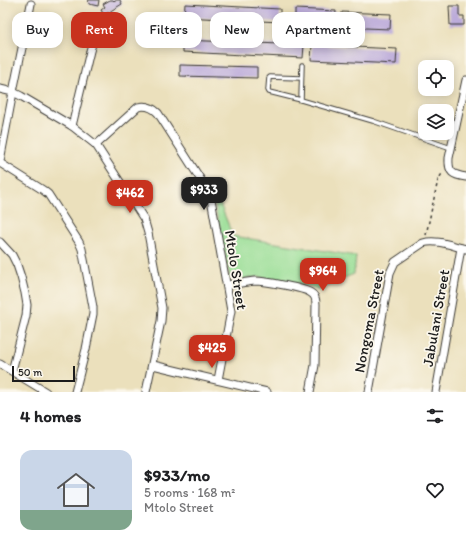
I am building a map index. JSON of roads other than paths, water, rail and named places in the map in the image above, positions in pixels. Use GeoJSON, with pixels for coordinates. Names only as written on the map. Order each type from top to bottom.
{"type":"FeatureCollection","features":[{"type":"Feature","properties":{"kind":"street"},"geometry":{"type":"LineString","coordinates":[[31,4],[0,162],[48,194],[82,248],[93,314],[75,392]]}},
{"type":"Feature","properties":{"kind":"street"},"geometry":{"type":"LineString","coordinates":[[72,126],[91,48]]}},
{"type":"Feature","properties":{"kind":"street"},"geometry":{"type":"LineString","coordinates":[[466,80],[463,107],[449,158],[449,168],[452,172],[455,175],[466,177]]}},
{"type":"Feature","properties":{"kind":"street"},"geometry":{"type":"LineString","coordinates":[[0,89],[13,92],[21,96],[72,126],[96,145],[144,219],[162,308],[153,365],[146,392]]}},
{"type":"Feature","properties":{"kind":"street","name":"Mtolo Street"},"geometry":{"type":"LineString","coordinates":[[96,145],[138,107],[147,106],[155,110],[208,191],[211,199],[231,308],[231,315],[218,380]]}},
{"type":"Feature","properties":{"kind":"street"},"geometry":{"type":"LineString","coordinates":[[0,242],[12,255],[17,265],[23,283],[26,305],[26,316],[12,371]]}},
{"type":"Feature","properties":{"kind":"street","name":"Nongoma Street"},"geometry":{"type":"LineString","coordinates":[[369,392],[390,273],[395,262],[423,243],[434,242],[464,249]]}},
{"type":"Feature","properties":{"kind":"street","name":"Jabulani Street"},"geometry":{"type":"LineString","coordinates":[[436,392],[464,249]]}},
{"type":"Feature","properties":{"kind":"street"},"geometry":{"type":"LineString","coordinates":[[227,286],[256,281],[306,290],[313,294],[316,298],[315,365],[310,392]]}},
{"type":"Feature","properties":{"kind":"street"},"geometry":{"type":"LineString","coordinates":[[0,364],[46,392]]}},
{"type":"Feature","properties":{"kind":"street"},"geometry":{"type":"LineString","coordinates":[[153,365],[268,392]]}},
{"type":"Feature","properties":{"kind":"lane"},"geometry":{"type":"LineString","coordinates":[[301,100],[302,65]]}},
{"type":"Feature","properties":{"kind":"lane"},"geometry":{"type":"LineString","coordinates":[[301,78],[270,77],[268,90],[269,92],[374,121],[451,148]]}}]}
